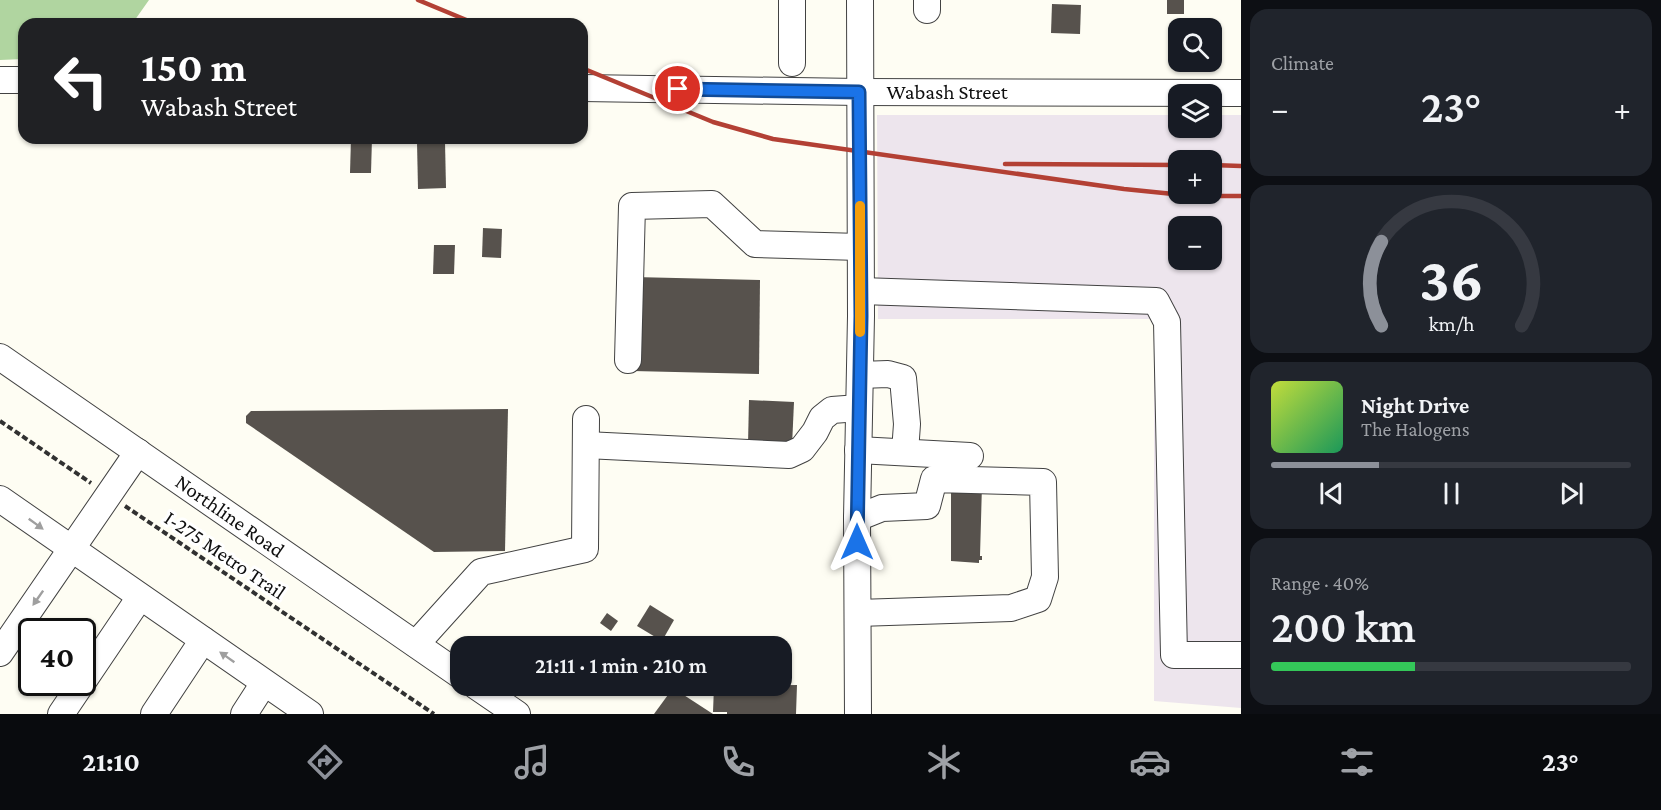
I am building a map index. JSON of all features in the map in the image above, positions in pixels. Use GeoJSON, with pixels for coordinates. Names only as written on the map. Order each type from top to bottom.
{"type":"FeatureCollection","features":[{"type":"Feature","properties":{"kind":"street"},"geometry":{"type":"LineString","coordinates":[[792,0],[792,63]]}},
{"type":"Feature","properties":{"kind":"street"},"geometry":{"type":"LineString","coordinates":[[858,714],[857,518],[861,291],[860,0]]}},
{"type":"Feature","properties":{"kind":"street"},"geometry":{"type":"LineString","coordinates":[[0,80],[18,80]]}},
{"type":"Feature","properties":{"kind":"street","name":"Wabash Street"},"geometry":{"type":"LineString","coordinates":[[588,88],[859,92],[1241,93]]}},
{"type":"Feature","properties":{"kind":"street"},"geometry":{"type":"LineString","coordinates":[[628,360],[632,206],[712,204],[755,244],[860,247]]}},
{"type":"Feature","properties":{"kind":"street"},"geometry":{"type":"LineString","coordinates":[[861,291],[1156,301],[1167,322],[1174,655],[1241,655]]}},
{"type":"Feature","properties":{"kind":"street","name":"Northline Road"},"geometry":{"type":"LineString","coordinates":[[0,357],[450,668]]}},
{"type":"Feature","properties":{"kind":"street"},"geometry":{"type":"LineString","coordinates":[[860,375],[888,374],[903,378],[907,424],[905,452]]}},
{"type":"Feature","properties":{"kind":"street"},"geometry":{"type":"LineString","coordinates":[[586,445],[789,455],[802,449],[815,432],[822,417],[832,410],[859,408]]}},
{"type":"Feature","properties":{"kind":"street"},"geometry":{"type":"LineString","coordinates":[[416,644],[481,572],[585,549],[586,419]]}},
{"type":"Feature","properties":{"kind":"street"},"geometry":{"type":"LineString","coordinates":[[858,450],[970,456]]}},
{"type":"Feature","properties":{"kind":"street"},"geometry":{"type":"LineString","coordinates":[[0,653],[138,452]]}},
{"type":"Feature","properties":{"kind":"street"},"geometry":{"type":"LineString","coordinates":[[857,518],[882,508],[927,506],[933,479],[1043,482],[1045,577],[1038,599],[1011,608],[858,613]]}},
{"type":"Feature","properties":{"kind":"street"},"geometry":{"type":"LineString","coordinates":[[2,504],[310,714]]}},
{"type":"Feature","properties":{"kind":"street"},"geometry":{"type":"LineString","coordinates":[[61,714],[140,597]]}},
{"type":"Feature","properties":{"kind":"street"},"geometry":{"type":"LineString","coordinates":[[154,714],[203,640]]}},
{"type":"Feature","properties":{"kind":"street"},"geometry":{"type":"LineString","coordinates":[[244,714],[264,682]]}},
{"type":"Feature","properties":{"kind":"street"},"geometry":{"type":"LineString","coordinates":[[491,696],[517,714]]}},
{"type":"Feature","properties":{"kind":"path","name":"I-275 Metro Trail"},"geometry":{"type":"LineString","coordinates":[[0,421],[434,714]]}},
{"type":"Feature","properties":{"kind":"shaded area"},"geometry":{"type":"Polygon","coordinates":[[[877,115],[1168,115],[1168,138],[1222,138],[1222,115],[1241,115],[1241,708],[1154,701],[1154,319],[878,319],[877,115]]]}},
{"type":"Feature","properties":{"kind":"green space"},"geometry":{"type":"Polygon","coordinates":[[[0,0],[149,0],[136,18],[18,18],[18,59],[0,60],[0,0]]]}},
{"type":"Feature","properties":{"kind":"building"},"geometry":{"type":"Polygon","coordinates":[[[1167,0],[1184,0],[1184,14],[1167,14],[1167,0]]]}},
{"type":"Feature","properties":{"kind":"building"},"geometry":{"type":"Polygon","coordinates":[[[1052,4],[1081,5],[1080,34],[1051,33],[1052,4]]]}},
{"type":"Feature","properties":{"kind":"building"},"geometry":{"type":"Polygon","coordinates":[[[351,144],[372,144],[371,173],[350,173],[351,144]]]}},
{"type":"Feature","properties":{"kind":"building"},"geometry":{"type":"Polygon","coordinates":[[[417,144],[445,144],[446,188],[418,189],[417,144]]]}},
{"type":"Feature","properties":{"kind":"building"},"geometry":{"type":"Polygon","coordinates":[[[483,228],[502,229],[501,258],[482,257],[483,228]]]}},
{"type":"Feature","properties":{"kind":"building"},"geometry":{"type":"Polygon","coordinates":[[[434,245],[455,245],[454,274],[433,274],[434,245]]]}},
{"type":"Feature","properties":{"kind":"building"},"geometry":{"type":"Polygon","coordinates":[[[634,277],[760,280],[759,374],[633,371],[634,277]]]}},
{"type":"Feature","properties":{"kind":"building"},"geometry":{"type":"Polygon","coordinates":[[[749,400],[794,402],[792,446],[748,444],[749,400]]]}},
{"type":"Feature","properties":{"kind":"building"},"geometry":{"type":"Polygon","coordinates":[[[508,409],[505,551],[434,552],[246,423],[246,416],[251,411],[508,409]]]}},
{"type":"Feature","properties":{"kind":"building"},"geometry":{"type":"Polygon","coordinates":[[[951,484],[982,485],[980,556],[982,560],[979,560],[979,563],[951,561],[951,484]]]}},
{"type":"Feature","properties":{"kind":"building"},"geometry":{"type":"Polygon","coordinates":[[[650,605],[674,620],[665,636],[654,636],[637,626],[650,605]]]}},
{"type":"Feature","properties":{"kind":"building"},"geometry":{"type":"Polygon","coordinates":[[[607,613],[618,621],[611,631],[600,623],[607,613]]]}},
{"type":"Feature","properties":{"kind":"building"},"geometry":{"type":"Polygon","coordinates":[[[792,685],[797,685],[796,714],[713,712],[714,696],[792,696],[792,685]]]}},
{"type":"Feature","properties":{"kind":"building"},"geometry":{"type":"Polygon","coordinates":[[[667,696],[685,696],[713,714],[654,714],[667,696]]]}},
{"type":"Feature","properties":{"kind":"railway"},"geometry":{"type":"LineString","coordinates":[[418,0],[462,18]]}},
{"type":"Feature","properties":{"kind":"railway"},"geometry":{"type":"LineString","coordinates":[[588,70],[713,122],[773,139],[1124,189],[1193,196],[1241,196]]}},
{"type":"Feature","properties":{"kind":"railway"},"geometry":{"type":"LineString","coordinates":[[1005,164],[1168,165]]}},
{"type":"Feature","properties":{"kind":"railway"},"geometry":{"type":"LineString","coordinates":[[1222,165],[1241,166]]}},
{"type":"Feature","properties":{"kind":"slow traffic"},"geometry":{"type":"LineString","coordinates":[[860,206],[860,332]]}},
{"type":"Feature","properties":{"kind":"route"},"geometry":{"type":"LineString","coordinates":[[678,89],[859,92],[861,316],[857,542]]}}]}
